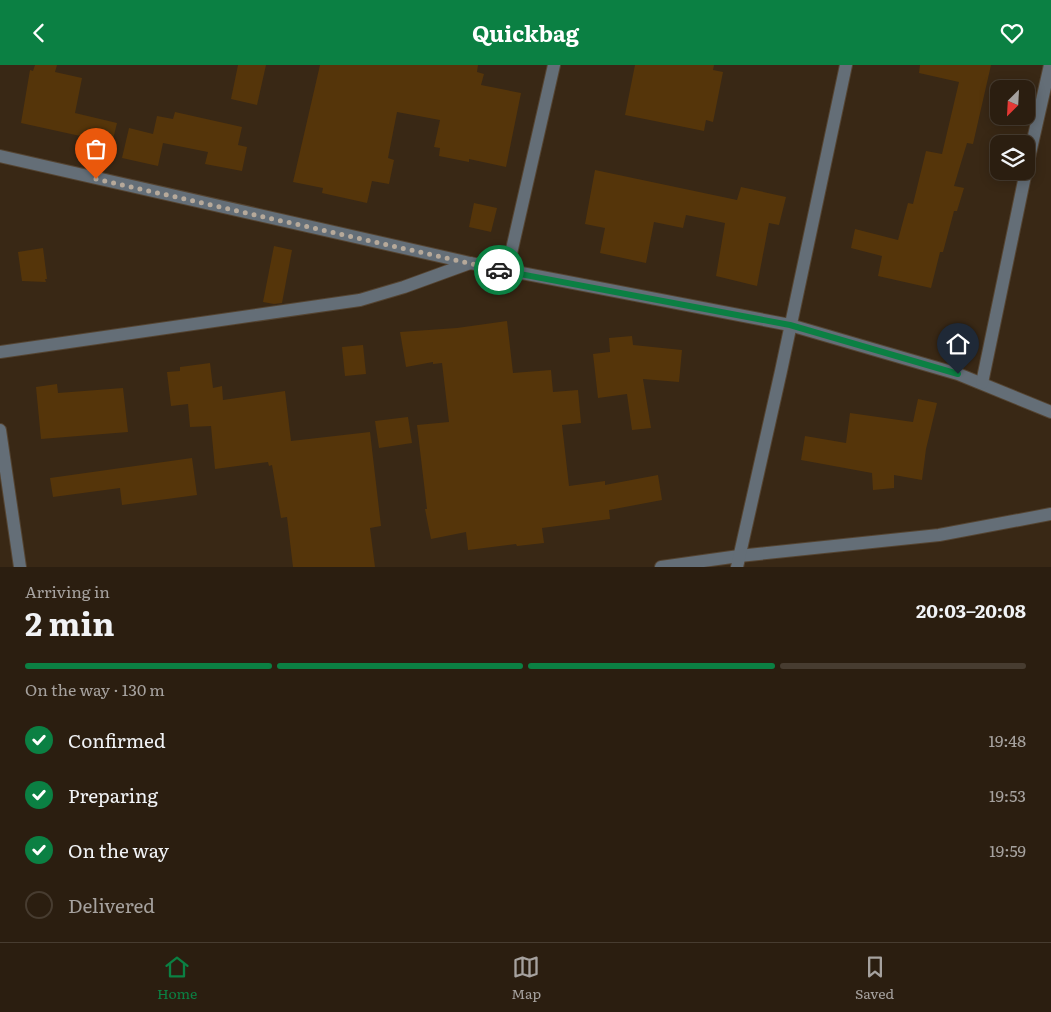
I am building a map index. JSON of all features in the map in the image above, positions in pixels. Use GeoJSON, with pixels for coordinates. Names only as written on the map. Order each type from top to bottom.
{"type":"FeatureCollection","features":[{"type":"Feature","properties":{"kind":"street"},"geometry":{"type":"LineString","coordinates":[[507,271],[554,65]]}},
{"type":"Feature","properties":{"kind":"street"},"geometry":{"type":"LineString","coordinates":[[738,561],[846,65]]}},
{"type":"Feature","properties":{"kind":"street"},"geometry":{"type":"LineString","coordinates":[[1034,135],[1050,65]]}},
{"type":"Feature","properties":{"kind":"street"},"geometry":{"type":"LineString","coordinates":[[0,157],[507,271],[790,325],[958,374],[1051,412]]}},
{"type":"Feature","properties":{"kind":"street"},"geometry":{"type":"LineString","coordinates":[[982,383],[1024,180]]}},
{"type":"Feature","properties":{"kind":"street"},"geometry":{"type":"LineString","coordinates":[[0,352],[360,300],[404,287],[470,263]]}},
{"type":"Feature","properties":{"kind":"street"},"geometry":{"type":"LineString","coordinates":[[0,429],[20,567]]}},
{"type":"Feature","properties":{"kind":"street"},"geometry":{"type":"LineString","coordinates":[[661,567],[738,561],[939,535],[1051,514]]}},
{"type":"Feature","properties":{"kind":"building"},"geometry":{"type":"Polygon","coordinates":[[[35,65],[57,65],[55,72],[82,78],[75,113],[117,123],[112,143],[21,123],[30,70],[33,71],[35,65]]]}},
{"type":"Feature","properties":{"kind":"building"},"geometry":{"type":"Polygon","coordinates":[[[238,65],[266,65],[257,105],[231,99],[238,65]]]}},
{"type":"Feature","properties":{"kind":"building"},"geometry":{"type":"Polygon","coordinates":[[[320,65],[478,65],[477,72],[484,74],[481,85],[521,93],[506,167],[469,159],[469,162],[439,156],[440,148],[434,147],[440,120],[397,112],[388,158],[394,160],[389,184],[372,181],[367,203],[322,193],[323,188],[293,182],[320,65]]]}},
{"type":"Feature","properties":{"kind":"building"},"geometry":{"type":"Polygon","coordinates":[[[635,65],[714,65],[713,70],[723,72],[713,122],[706,120],[704,131],[625,115],[635,65]]]}},
{"type":"Feature","properties":{"kind":"building"},"geometry":{"type":"Polygon","coordinates":[[[920,65],[991,65],[973,144],[967,143],[954,186],[964,188],[957,211],[954,211],[943,252],[940,252],[931,288],[878,276],[882,256],[851,248],[855,229],[898,240],[908,203],[913,204],[926,151],[942,154],[959,82],[919,73],[920,65]]]}},
{"type":"Feature","properties":{"kind":"building"},"geometry":{"type":"Polygon","coordinates":[[[175,112],[242,127],[238,145],[247,147],[242,171],[205,164],[208,152],[163,143],[158,166],[122,158],[129,128],[153,134],[157,116],[173,119],[175,112]]]}},
{"type":"Feature","properties":{"kind":"building"},"geometry":{"type":"Polygon","coordinates":[[[595,170],[737,200],[741,187],[786,197],[779,225],[769,223],[757,286],[716,276],[725,223],[686,215],[683,228],[654,222],[646,263],[600,253],[605,228],[585,224],[595,170]]]}},
{"type":"Feature","properties":{"kind":"building"},"geometry":{"type":"Polygon","coordinates":[[[474,203],[497,208],[491,232],[469,227],[474,203]]]}},
{"type":"Feature","properties":{"kind":"building"},"geometry":{"type":"Polygon","coordinates":[[[274,246],[292,250],[282,303],[274,304],[263,302],[274,246]]]}},
{"type":"Feature","properties":{"kind":"building"},"geometry":{"type":"Polygon","coordinates":[[[43,248],[46,282],[22,281],[18,252],[43,248]]]}},
{"type":"Feature","properties":{"kind":"building"},"geometry":{"type":"Polygon","coordinates":[[[507,321],[513,373],[551,370],[553,392],[578,390],[581,423],[562,425],[569,486],[605,481],[605,485],[658,475],[662,500],[609,510],[610,519],[542,528],[544,543],[517,546],[516,544],[468,550],[466,532],[431,539],[425,509],[427,509],[417,425],[449,422],[442,363],[433,364],[433,362],[406,367],[400,332],[457,328],[507,321]]]}},
{"type":"Feature","properties":{"kind":"building"},"geometry":{"type":"Polygon","coordinates":[[[632,336],[633,345],[682,350],[679,382],[643,379],[651,428],[632,430],[627,394],[598,398],[593,354],[610,352],[609,338],[632,336]]]}},
{"type":"Feature","properties":{"kind":"building"},"geometry":{"type":"Polygon","coordinates":[[[363,345],[366,374],[345,376],[342,347],[363,345]]]}},
{"type":"Feature","properties":{"kind":"building"},"geometry":{"type":"Polygon","coordinates":[[[210,363],[213,388],[222,386],[223,400],[285,391],[291,441],[370,432],[381,526],[370,528],[375,567],[293,567],[287,517],[281,518],[272,465],[269,466],[268,462],[215,469],[211,426],[190,427],[188,404],[171,406],[167,372],[180,371],[180,367],[210,363]]]}},
{"type":"Feature","properties":{"kind":"building"},"geometry":{"type":"Polygon","coordinates":[[[57,384],[58,393],[123,388],[128,432],[41,439],[36,387],[57,384]]]}},
{"type":"Feature","properties":{"kind":"building"},"geometry":{"type":"Polygon","coordinates":[[[918,399],[937,403],[926,449],[922,480],[894,475],[894,488],[873,490],[872,473],[801,460],[805,436],[846,443],[850,413],[913,422],[918,399]]]}},
{"type":"Feature","properties":{"kind":"building"},"geometry":{"type":"Polygon","coordinates":[[[408,417],[412,443],[379,448],[375,421],[408,417]]]}},
{"type":"Feature","properties":{"kind":"building"},"geometry":{"type":"Polygon","coordinates":[[[192,458],[197,495],[122,505],[120,488],[53,497],[50,478],[192,458]]]}},
{"type":"Feature","properties":{"kind":"way so far"},"geometry":{"type":"LineString","coordinates":[[96,179],[499,270]]}},
{"type":"Feature","properties":{"kind":"route"},"geometry":{"type":"LineString","coordinates":[[499,270],[790,325],[958,374]]}}]}
